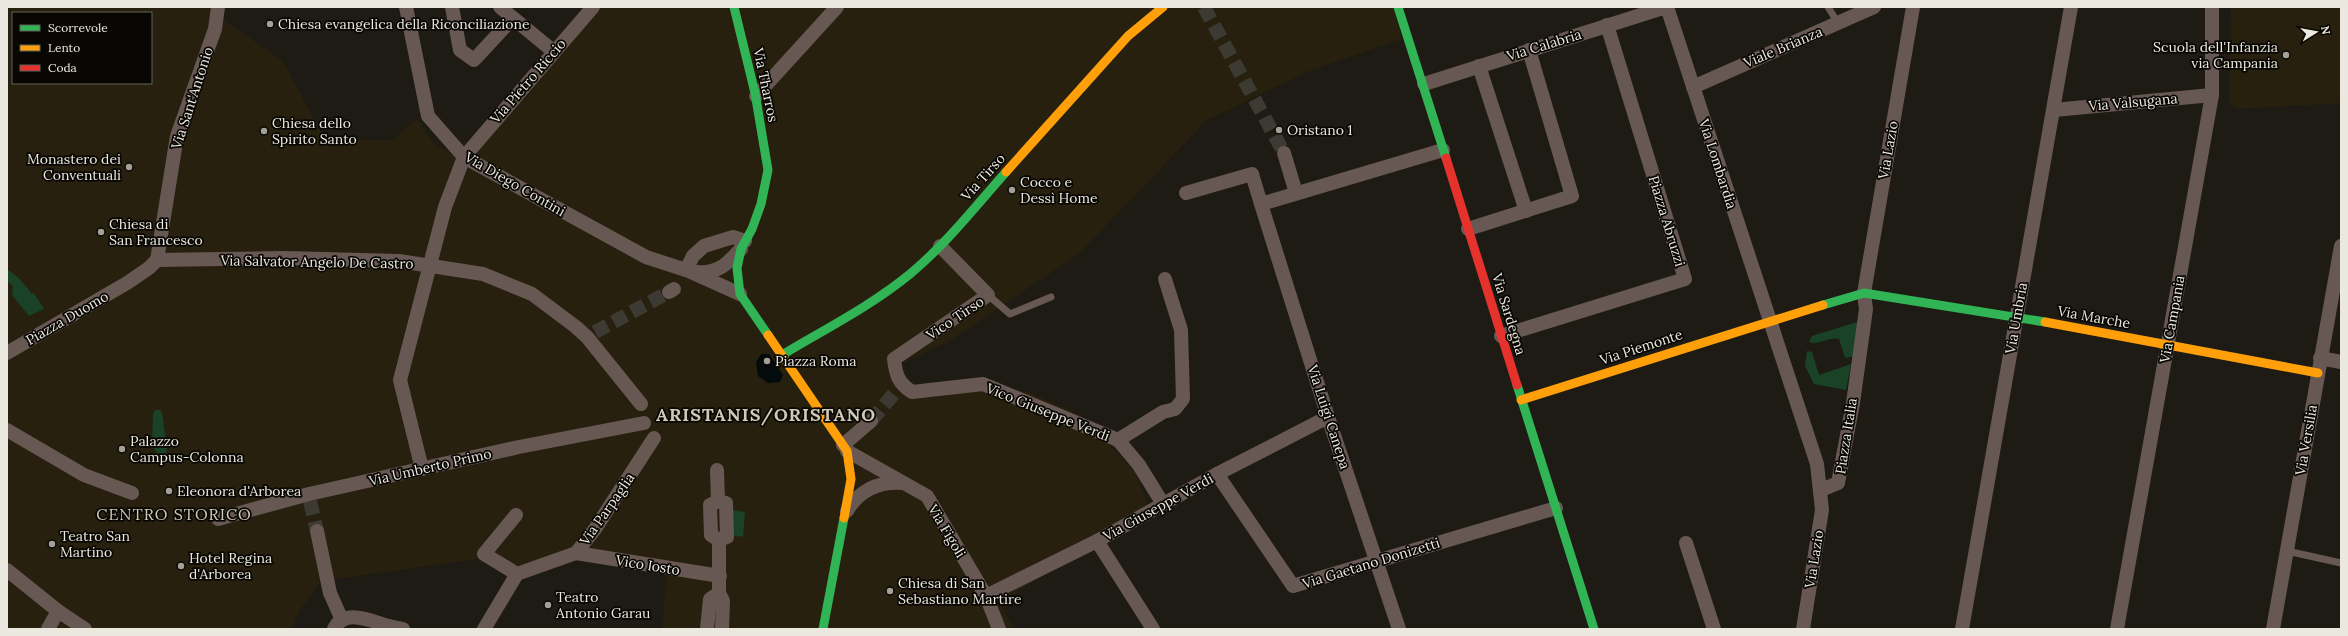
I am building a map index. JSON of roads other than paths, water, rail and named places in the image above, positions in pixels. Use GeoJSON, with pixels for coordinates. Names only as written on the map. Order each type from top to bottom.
{"type":"FeatureCollection","features":[{"type":"Feature","properties":{"kind":"street","name":"Via Sant'Antonio"},"geometry":{"type":"LineString","coordinates":[[157,260],[177,136],[215,29],[218,7]]}},
{"type":"Feature","properties":{"kind":"street","name":"Via Diego Contini"},"geometry":{"type":"LineString","coordinates":[[406,7],[428,116],[464,156],[646,257],[687,270]]}},
{"type":"Feature","properties":{"kind":"street"},"geometry":{"type":"LineString","coordinates":[[452,7],[460,50],[474,60],[513,18]]}},
{"type":"Feature","properties":{"kind":"street"},"geometry":{"type":"LineString","coordinates":[[500,7],[553,51]]}},
{"type":"Feature","properties":{"kind":"street","name":"Via Pietro Riccio"},"geometry":{"type":"LineString","coordinates":[[422,470],[400,380],[432,265],[445,207],[464,156],[553,51],[593,7]]}},
{"type":"Feature","properties":{"kind":"street","name":"Via Tharros"},"geometry":{"type":"LineString","coordinates":[[734,7],[756,96],[768,170],[761,204],[752,229],[743,245]]}},
{"type":"Feature","properties":{"kind":"street"},"geometry":{"type":"LineString","coordinates":[[756,96],[837,7]]}},
{"type":"Feature","properties":{"kind":"street","name":"Via Tirso"},"geometry":{"type":"LineString","coordinates":[[782,355],[878,296],[910,274],[940,246],[1128,36],[1163,7]]}},
{"type":"Feature","properties":{"kind":"street","name":"Via Sardegna"},"geometry":{"type":"LineString","coordinates":[[1398,7],[1424,84],[1501,336],[1594,629]]}},
{"type":"Feature","properties":{"kind":"street","name":"Via Calabria"},"geometry":{"type":"LineString","coordinates":[[1424,84],[1667,7]]}},
{"type":"Feature","properties":{"kind":"street","name":"Via Lombardia"},"geometry":{"type":"LineString","coordinates":[[1667,7],[1770,320]]}},
{"type":"Feature","properties":{"kind":"street","name":"Viale Brianza"},"geometry":{"type":"LineString","coordinates":[[1693,87],[1874,7]]}},
{"type":"Feature","properties":{"kind":"street","name":"Via Lazio"},"geometry":{"type":"LineString","coordinates":[[1864,293],[1913,7]]}},
{"type":"Feature","properties":{"kind":"street","name":"Via Umbria"},"geometry":{"type":"LineString","coordinates":[[1962,629],[2071,7]]}},
{"type":"Feature","properties":{"kind":"street","name":"Via Campania"},"geometry":{"type":"LineString","coordinates":[[2117,629],[2212,95],[2212,7]]}},
{"type":"Feature","properties":{"kind":"street","name":"Piazza Abruzzi"},"geometry":{"type":"LineString","coordinates":[[1501,336],[1685,279],[1607,25]]}},
{"type":"Feature","properties":{"kind":"street"},"geometry":{"type":"LineString","coordinates":[[1468,229],[1572,196],[1529,50]]}},
{"type":"Feature","properties":{"kind":"street"},"geometry":{"type":"LineString","coordinates":[[1479,66],[1526,211]]}},
{"type":"Feature","properties":{"kind":"street","name":"Via Valsugana"},"geometry":{"type":"LineString","coordinates":[[2054,110],[2212,95]]}},
{"type":"Feature","properties":{"kind":"street"},"geometry":{"type":"LineString","coordinates":[[1261,204],[1443,150]]}},
{"type":"Feature","properties":{"kind":"street"},"geometry":{"type":"LineString","coordinates":[[1284,153],[1296,193]]}},
{"type":"Feature","properties":{"kind":"street","name":"Via Luigi Canepa"},"geometry":{"type":"LineString","coordinates":[[1186,194],[1252,174],[1328,417],[1378,561],[1399,629]]}},
{"type":"Feature","properties":{"kind":"street"},"geometry":{"type":"LineString","coordinates":[[687,270],[693,256],[704,246],[733,237],[743,245]]}},
{"type":"Feature","properties":{"kind":"street"},"geometry":{"type":"LineString","coordinates":[[687,270],[706,273],[715,272],[728,263],[743,245]]}},
{"type":"Feature","properties":{"kind":"street"},"geometry":{"type":"LineString","coordinates":[[743,245],[737,268],[740,294],[845,448],[851,479],[823,629]]}},
{"type":"Feature","properties":{"kind":"street","name":"Vico Tirso"},"geometry":{"type":"LineString","coordinates":[[899,388],[894,359],[988,296],[940,246]]}},
{"type":"Feature","properties":{"kind":"street","name":"Via Versilia"},"geometry":{"type":"LineString","coordinates":[[2273,629],[2320,358],[2341,249]]}},
{"type":"Feature","properties":{"kind":"street","name":"Via Salvator Angelo De Castro"},"geometry":{"type":"LineString","coordinates":[[157,260],[285,258],[399,261],[483,274],[532,294],[591,335],[640,404]]}},
{"type":"Feature","properties":{"kind":"street","name":"Piazza Duomo"},"geometry":{"type":"LineString","coordinates":[[7,353],[127,283],[149,268],[157,260]]}},
{"type":"Feature","properties":{"kind":"street"},"geometry":{"type":"LineString","coordinates":[[687,270],[740,294]]}},
{"type":"Feature","properties":{"kind":"street"},"geometry":{"type":"LineString","coordinates":[[1118,440],[1163,412],[1175,409],[1183,400],[1181,330],[1165,279]]}},
{"type":"Feature","properties":{"kind":"street"},"geometry":{"type":"LineString","coordinates":[[1770,320],[1864,293]]}},
{"type":"Feature","properties":{"kind":"street","name":"Via Marche"},"geometry":{"type":"LineString","coordinates":[[1864,293],[2016,317],[2318,373]]}},
{"type":"Feature","properties":{"kind":"street","name":"Piazza Italia"},"geometry":{"type":"LineString","coordinates":[[1770,320],[1817,464],[1822,490],[1838,483],[1853,403],[1866,308],[1864,293]]}},
{"type":"Feature","properties":{"kind":"street","name":"Via Piemonte"},"geometry":{"type":"LineString","coordinates":[[1521,400],[1770,320]]}},
{"type":"Feature","properties":{"kind":"street"},"geometry":{"type":"LineString","coordinates":[[2320,358],[2341,362]]}},
{"type":"Feature","properties":{"kind":"street","name":"Vico Giuseppe Verdi"},"geometry":{"type":"LineString","coordinates":[[899,388],[912,392],[983,384],[1118,440],[1139,465],[1163,504]]}},
{"type":"Feature","properties":{"kind":"street","name":"Via Giuseppe Verdi"},"geometry":{"type":"LineString","coordinates":[[986,596],[1097,541],[1217,474],[1328,417]]}},
{"type":"Feature","properties":{"kind":"street"},"geometry":{"type":"LineString","coordinates":[[845,448],[871,421]]}},
{"type":"Feature","properties":{"kind":"street","name":"Via Umberto Primo"},"geometry":{"type":"LineString","coordinates":[[218,519],[519,447],[644,423]]}},
{"type":"Feature","properties":{"kind":"street"},"geometry":{"type":"LineString","coordinates":[[7,430],[84,475],[132,493]]}},
{"type":"Feature","properties":{"kind":"street","name":"Via Parpaglia"},"geometry":{"type":"LineString","coordinates":[[517,574],[576,553],[595,529],[654,438]]}},
{"type":"Feature","properties":{"kind":"street"},"geometry":{"type":"LineString","coordinates":[[845,448],[902,483]]}},
{"type":"Feature","properties":{"kind":"street"},"geometry":{"type":"LineString","coordinates":[[717,470],[718,501],[726,503],[727,537],[718,540],[720,576],[719,593],[723,601],[722,629]]}},
{"type":"Feature","properties":{"kind":"street","name":"Via Gaetano Donizetti"},"geometry":{"type":"LineString","coordinates":[[1217,474],[1293,586],[1556,508]]}},
{"type":"Feature","properties":{"kind":"street"},"geometry":{"type":"LineString","coordinates":[[844,515],[854,499],[868,489],[893,482],[902,483]]}},
{"type":"Feature","properties":{"kind":"street","name":"Via Figoli"},"geometry":{"type":"LineString","coordinates":[[902,483],[927,496],[986,596],[999,629]]}},
{"type":"Feature","properties":{"kind":"street","name":"Via Lazio"},"geometry":{"type":"LineString","coordinates":[[1803,629],[1822,510],[1822,490]]}},
{"type":"Feature","properties":{"kind":"street"},"geometry":{"type":"LineString","coordinates":[[484,629],[517,574],[484,554],[516,515]]}},
{"type":"Feature","properties":{"kind":"street"},"geometry":{"type":"LineString","coordinates":[[317,531],[338,624],[355,617],[388,628],[403,629]]}},
{"type":"Feature","properties":{"kind":"street"},"geometry":{"type":"LineString","coordinates":[[1097,541],[1153,629]]}},
{"type":"Feature","properties":{"kind":"street"},"geometry":{"type":"LineString","coordinates":[[1686,543],[1714,629]]}},
{"type":"Feature","properties":{"kind":"street","name":"Vico Iosto"},"geometry":{"type":"LineString","coordinates":[[576,553],[720,576]]}},
{"type":"Feature","properties":{"kind":"street"},"geometry":{"type":"LineString","coordinates":[[7,570],[58,611],[85,629]]}},
{"type":"Feature","properties":{"kind":"street"},"geometry":{"type":"LineString","coordinates":[[707,629],[710,600],[719,593]]}},
{"type":"Feature","properties":{"kind":"street"},"geometry":{"type":"LineString","coordinates":[[48,629],[58,611]]}},
{"type":"Feature","properties":{"kind":"lane"},"geometry":{"type":"LineString","coordinates":[[1828,7],[1838,23]]}},
{"type":"Feature","properties":{"kind":"lane"},"geometry":{"type":"LineString","coordinates":[[988,296],[1010,314],[1051,298]]}},
{"type":"Feature","properties":{"kind":"lane"},"geometry":{"type":"LineString","coordinates":[[2287,551],[2341,563]]}},
{"type":"Feature","properties":{"kind":"tunnel"},"geometry":{"type":"LineString","coordinates":[[1204,7],[1284,153]]}},
{"type":"Feature","properties":{"kind":"tunnel"},"geometry":{"type":"LineString","coordinates":[[595,332],[669,292]]}},
{"type":"Feature","properties":{"kind":"tunnel"},"geometry":{"type":"LineString","coordinates":[[871,421],[897,390]]}},
{"type":"Feature","properties":{"kind":"tunnel"},"geometry":{"type":"LineString","coordinates":[[310,501],[317,531]]}},
{"type":"Feature","properties":{"kind":"place","name":"Chiesa evangelica della Riconciliazione"},"geometry":{"type":"Point","coordinates":[270,24]}},
{"type":"Feature","properties":{"kind":"place","name":"Scuola dell'Infanzia via Campania"},"geometry":{"type":"Point","coordinates":[2286,55]}},
{"type":"Feature","properties":{"kind":"place","name":"Oristano 1"},"geometry":{"type":"Point","coordinates":[1279,130]}},
{"type":"Feature","properties":{"kind":"place","name":"Chiesa dello Spirito Santo"},"geometry":{"type":"Point","coordinates":[264,131]}},
{"type":"Feature","properties":{"kind":"place","name":"Monastero dei Conventuali"},"geometry":{"type":"Point","coordinates":[129,167]}},
{"type":"Feature","properties":{"kind":"place","name":"Cocco e Dessì Home"},"geometry":{"type":"Point","coordinates":[1012,190]}},
{"type":"Feature","properties":{"kind":"place","name":"Chiesa di San Francesco"},"geometry":{"type":"Point","coordinates":[101,232]}},
{"type":"Feature","properties":{"kind":"place","name":"Piazza Roma"},"geometry":{"type":"Point","coordinates":[767,361]}},
{"type":"Feature","properties":{"kind":"place","name":"Palazzo Campus-Colonna"},"geometry":{"type":"Point","coordinates":[122,449]}},
{"type":"Feature","properties":{"kind":"place","name":"Eleonora d'Arborea"},"geometry":{"type":"Point","coordinates":[169,491]}},
{"type":"Feature","properties":{"kind":"place","name":"Teatro San Martino"},"geometry":{"type":"Point","coordinates":[52,544]}},
{"type":"Feature","properties":{"kind":"place","name":"Hotel Regina d'Arborea"},"geometry":{"type":"Point","coordinates":[181,566]}},
{"type":"Feature","properties":{"kind":"place","name":"Chiesa di San Sebastiano Martire"},"geometry":{"type":"Point","coordinates":[890,591]}},
{"type":"Feature","properties":{"kind":"place","name":"Teatro Antonio Garau"},"geometry":{"type":"Point","coordinates":[548,605]}},
{"type":"Feature","properties":{"kind":"district","name":"ARISTANIS/ORISTANO"},"geometry":{"type":"Point","coordinates":[766,415]}},
{"type":"Feature","properties":{"kind":"district","name":"CENTRO STORICO"},"geometry":{"type":"Point","coordinates":[174,514]}}]}
